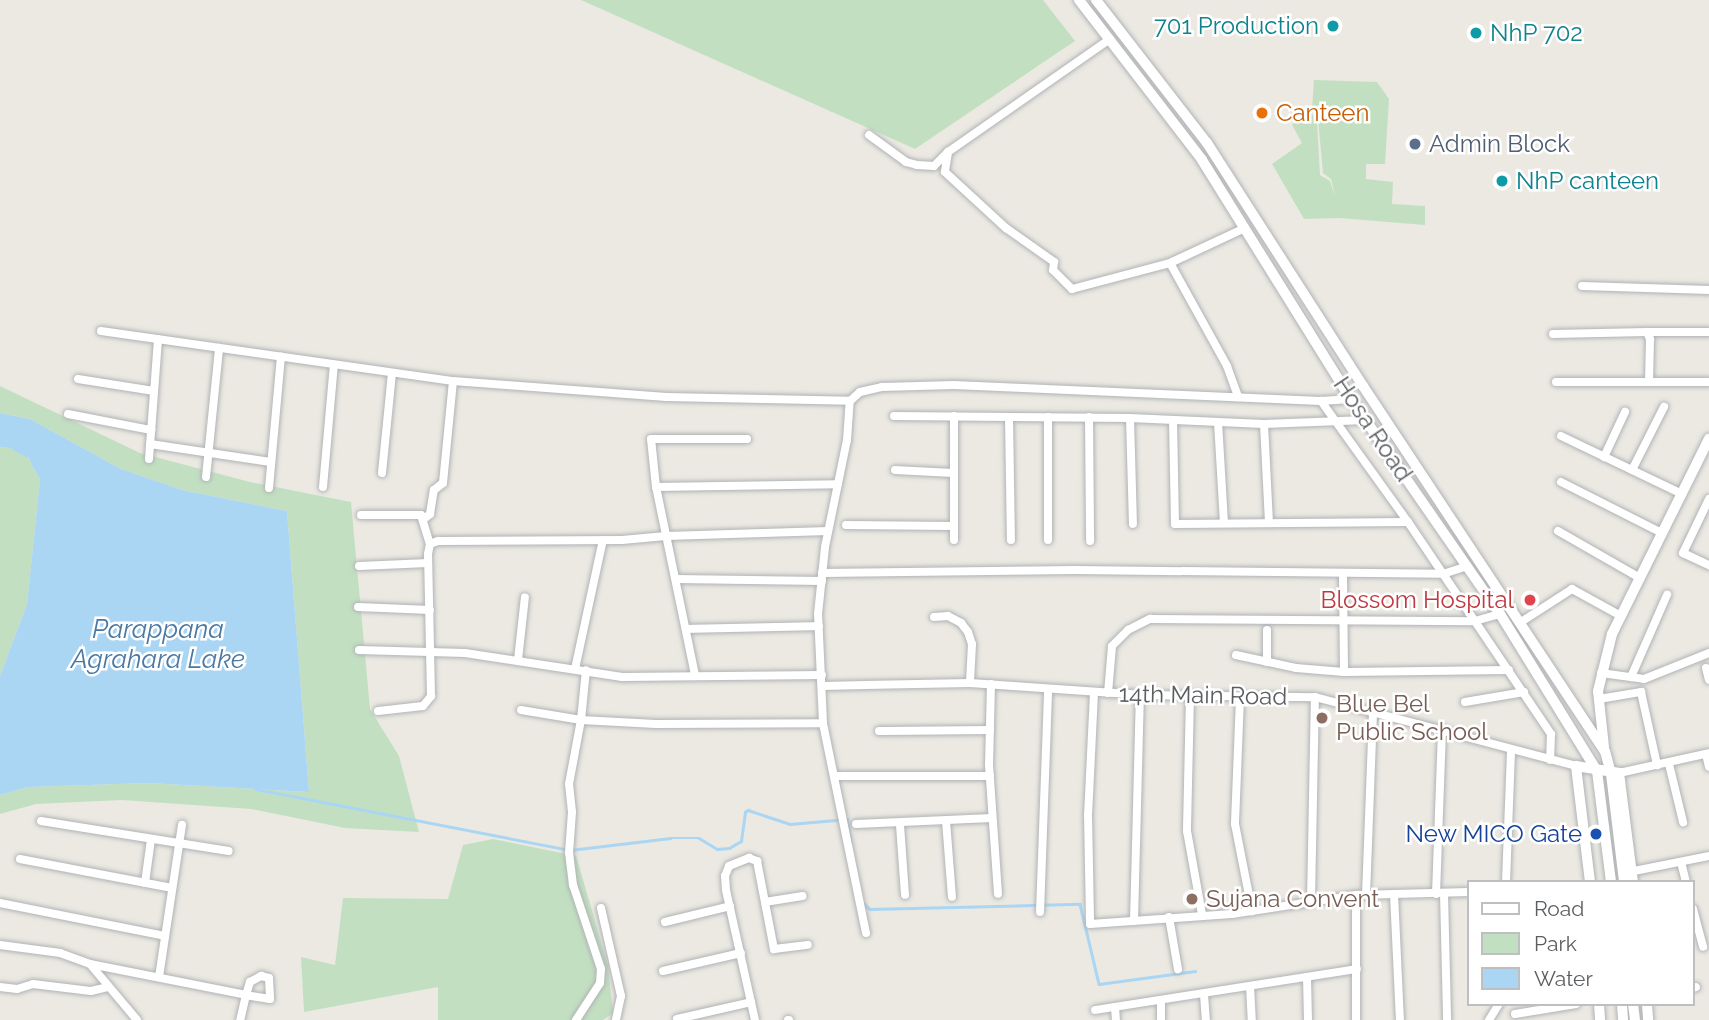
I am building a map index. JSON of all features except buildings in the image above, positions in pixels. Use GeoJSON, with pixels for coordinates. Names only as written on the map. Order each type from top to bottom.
{"type":"FeatureCollection","features":[{"type":"Feature","properties":{"kind":"main road","name":"Hosa Road"},"geometry":{"type":"LineString","coordinates":[[1079,0],[1202,160],[1351,399],[1500,614],[1588,755],[1597,771],[1611,880]]}},
{"type":"Feature","properties":{"kind":"main road","name":"Hosa Road"},"geometry":{"type":"LineString","coordinates":[[1096,0],[1207,143],[1363,386],[1605,751],[1615,773],[1628,877]]}},
{"type":"Feature","properties":{"kind":"main road"},"geometry":{"type":"LineString","coordinates":[[1588,755],[1605,751],[1599,699],[1601,673],[1612,634],[1709,439]]}},
{"type":"Feature","properties":{"kind":"main road"},"geometry":{"type":"LineString","coordinates":[[1405,477],[1417,464]]}},
{"type":"Feature","properties":{"kind":"main road"},"geometry":{"type":"LineString","coordinates":[[1590,880],[1576,766],[1615,773]]}},
{"type":"Feature","properties":{"kind":"street"},"geometry":{"type":"LineString","coordinates":[[869,135],[906,162],[934,166],[948,152],[1110,39]]}},
{"type":"Feature","properties":{"kind":"street"},"geometry":{"type":"LineString","coordinates":[[948,152],[945,172],[1006,228],[1054,262],[1053,270],[1072,289],[1170,263],[1245,228]]}},
{"type":"Feature","properties":{"kind":"street"},"geometry":{"type":"LineString","coordinates":[[1170,263],[1227,366],[1238,397]]}},
{"type":"Feature","properties":{"kind":"street"},"geometry":{"type":"LineString","coordinates":[[1582,286],[1709,290]]}},
{"type":"Feature","properties":{"kind":"street"},"geometry":{"type":"LineString","coordinates":[[101,331],[453,381],[666,397],[850,401]]}},
{"type":"Feature","properties":{"kind":"street"},"geometry":{"type":"LineString","coordinates":[[1647,332],[1650,339],[1649,382]]}},
{"type":"Feature","properties":{"kind":"street"},"geometry":{"type":"LineString","coordinates":[[1553,334],[1709,332]]}},
{"type":"Feature","properties":{"kind":"street"},"geometry":{"type":"LineString","coordinates":[[149,459],[158,339]]}},
{"type":"Feature","properties":{"kind":"street"},"geometry":{"type":"LineString","coordinates":[[206,477],[219,348]]}},
{"type":"Feature","properties":{"kind":"street"},"geometry":{"type":"LineString","coordinates":[[269,488],[282,357]]}},
{"type":"Feature","properties":{"kind":"street"},"geometry":{"type":"LineString","coordinates":[[323,487],[334,364]]}},
{"type":"Feature","properties":{"kind":"street"},"geometry":{"type":"LineString","coordinates":[[382,473],[392,373]]}},
{"type":"Feature","properties":{"kind":"street"},"geometry":{"type":"LineString","coordinates":[[78,379],[154,391]]}},
{"type":"Feature","properties":{"kind":"street"},"geometry":{"type":"LineString","coordinates":[[424,519],[430,514],[434,490],[443,483],[453,381]]}},
{"type":"Feature","properties":{"kind":"street"},"geometry":{"type":"LineString","coordinates":[[1556,382],[1709,383]]}},
{"type":"Feature","properties":{"kind":"street"},"geometry":{"type":"LineString","coordinates":[[866,933],[823,723],[819,626],[828,531],[850,401],[860,392],[882,387],[954,385],[1321,401],[1351,399]]}},
{"type":"Feature","properties":{"kind":"street"},"geometry":{"type":"LineString","coordinates":[[1321,401],[1408,522],[1551,734],[1550,761]]}},
{"type":"Feature","properties":{"kind":"street"},"geometry":{"type":"LineString","coordinates":[[1632,470],[1664,407]]}},
{"type":"Feature","properties":{"kind":"street"},"geometry":{"type":"LineString","coordinates":[[1604,457],[1625,412]]}},
{"type":"Feature","properties":{"kind":"street"},"geometry":{"type":"LineString","coordinates":[[68,414],[151,430]]}},
{"type":"Feature","properties":{"kind":"street"},"geometry":{"type":"LineString","coordinates":[[894,416],[1089,417],[1264,424],[1338,424],[1366,420]]}},
{"type":"Feature","properties":{"kind":"street"},"geometry":{"type":"LineString","coordinates":[[954,416],[954,540]]}},
{"type":"Feature","properties":{"kind":"street"},"geometry":{"type":"LineString","coordinates":[[1009,417],[1011,540]]}},
{"type":"Feature","properties":{"kind":"street"},"geometry":{"type":"LineString","coordinates":[[1048,417],[1048,540]]}},
{"type":"Feature","properties":{"kind":"street"},"geometry":{"type":"LineString","coordinates":[[1089,417],[1090,541]]}},
{"type":"Feature","properties":{"kind":"street"},"geometry":{"type":"LineString","coordinates":[[1130,418],[1133,524]]}},
{"type":"Feature","properties":{"kind":"street"},"geometry":{"type":"LineString","coordinates":[[1173,420],[1175,524],[1408,522]]}},
{"type":"Feature","properties":{"kind":"street"},"geometry":{"type":"LineString","coordinates":[[1218,422],[1224,523]]}},
{"type":"Feature","properties":{"kind":"street"},"geometry":{"type":"LineString","coordinates":[[1264,424],[1269,523]]}},
{"type":"Feature","properties":{"kind":"street"},"geometry":{"type":"LineString","coordinates":[[1561,436],[1682,494]]}},
{"type":"Feature","properties":{"kind":"street"},"geometry":{"type":"LineString","coordinates":[[695,676],[656,486],[651,439],[747,439]]}},
{"type":"Feature","properties":{"kind":"street"},"geometry":{"type":"LineString","coordinates":[[150,444],[271,462]]}},
{"type":"Feature","properties":{"kind":"street"},"geometry":{"type":"LineString","coordinates":[[895,470],[953,473]]}},
{"type":"Feature","properties":{"kind":"street"},"geometry":{"type":"LineString","coordinates":[[1561,482],[1662,533]]}},
{"type":"Feature","properties":{"kind":"street"},"geometry":{"type":"LineString","coordinates":[[656,486],[838,484]]}},
{"type":"Feature","properties":{"kind":"street"},"geometry":{"type":"LineString","coordinates":[[1709,499],[1683,553],[1709,565]]}},
{"type":"Feature","properties":{"kind":"street"},"geometry":{"type":"LineString","coordinates":[[362,514],[421,515],[430,544],[428,563],[432,652],[429,702],[378,711]]}},
{"type":"Feature","properties":{"kind":"street"},"geometry":{"type":"LineString","coordinates":[[846,525],[954,526]]}},
{"type":"Feature","properties":{"kind":"street"},"geometry":{"type":"LineString","coordinates":[[430,544],[438,541],[487,539],[603,540],[828,531]]}},
{"type":"Feature","properties":{"kind":"street"},"geometry":{"type":"LineString","coordinates":[[1558,531],[1640,578]]}},
{"type":"Feature","properties":{"kind":"street"},"geometry":{"type":"LineString","coordinates":[[575,669],[603,540]]}},
{"type":"Feature","properties":{"kind":"street"},"geometry":{"type":"LineString","coordinates":[[359,566],[428,563]]}},
{"type":"Feature","properties":{"kind":"street"},"geometry":{"type":"LineString","coordinates":[[676,579],[1074,570],[1443,574],[1467,566]]}},
{"type":"Feature","properties":{"kind":"street"},"geometry":{"type":"LineString","coordinates":[[1343,574],[1344,671]]}},
{"type":"Feature","properties":{"kind":"street"},"geometry":{"type":"LineString","coordinates":[[1521,622],[1572,589],[1621,616]]}},
{"type":"Feature","properties":{"kind":"street"},"geometry":{"type":"LineString","coordinates":[[1631,677],[1667,595]]}},
{"type":"Feature","properties":{"kind":"street"},"geometry":{"type":"LineString","coordinates":[[517,660],[525,597]]}},
{"type":"Feature","properties":{"kind":"street"},"geometry":{"type":"LineString","coordinates":[[358,607],[430,610]]}},
{"type":"Feature","properties":{"kind":"street"},"geometry":{"type":"LineString","coordinates":[[1108,693],[1112,646],[1128,630],[1150,619],[1475,621],[1500,614]]}},
{"type":"Feature","properties":{"kind":"street"},"geometry":{"type":"LineString","coordinates":[[934,617],[948,616],[968,632],[972,644],[971,683]]}},
{"type":"Feature","properties":{"kind":"street"},"geometry":{"type":"LineString","coordinates":[[687,629],[819,626]]}},
{"type":"Feature","properties":{"kind":"street"},"geometry":{"type":"LineString","coordinates":[[1267,630],[1267,662]]}},
{"type":"Feature","properties":{"kind":"street"},"geometry":{"type":"LineString","coordinates":[[359,650],[432,652],[517,660],[622,677],[822,675]]}},
{"type":"Feature","properties":{"kind":"street"},"geometry":{"type":"LineString","coordinates":[[1601,673],[1644,679],[1709,653]]}},
{"type":"Feature","properties":{"kind":"street"},"geometry":{"type":"LineString","coordinates":[[1236,655],[1296,668],[1344,671],[1509,670]]}},
{"type":"Feature","properties":{"kind":"street"},"geometry":{"type":"LineString","coordinates":[[1706,668],[1709,680]]}},
{"type":"Feature","properties":{"kind":"street"},"geometry":{"type":"LineString","coordinates":[[576,1020],[600,983],[601,969],[573,885],[569,849],[572,812],[569,784],[581,720],[586,670]]}},
{"type":"Feature","properties":{"kind":"street","name":"14th Main Road"},"geometry":{"type":"LineString","coordinates":[[822,686],[971,683],[1048,691],[1140,695],[1315,697],[1576,766]]}},
{"type":"Feature","properties":{"kind":"street"},"geometry":{"type":"LineString","coordinates":[[992,684],[990,776],[998,894]]}},
{"type":"Feature","properties":{"kind":"street"},"geometry":{"type":"LineString","coordinates":[[1040,912],[1048,691]]}},
{"type":"Feature","properties":{"kind":"street"},"geometry":{"type":"LineString","coordinates":[[1465,702],[1524,692]]}},
{"type":"Feature","properties":{"kind":"street"},"geometry":{"type":"LineString","coordinates":[[1599,699],[1641,692],[1657,765]]}},
{"type":"Feature","properties":{"kind":"street"},"geometry":{"type":"LineString","coordinates":[[1094,693],[1088,815],[1090,924],[1252,911],[1356,895],[1468,892]]}},
{"type":"Feature","properties":{"kind":"street"},"geometry":{"type":"LineString","coordinates":[[1134,921],[1140,695]]}},
{"type":"Feature","properties":{"kind":"street"},"geometry":{"type":"LineString","coordinates":[[1190,696],[1188,831],[1202,914]]}},
{"type":"Feature","properties":{"kind":"street"},"geometry":{"type":"LineString","coordinates":[[1311,901],[1315,697]]}},
{"type":"Feature","properties":{"kind":"street"},"geometry":{"type":"LineString","coordinates":[[1240,698],[1235,824],[1252,911]]}},
{"type":"Feature","properties":{"kind":"street"},"geometry":{"type":"LineString","coordinates":[[521,710],[581,720],[656,724],[823,723]]}},
{"type":"Feature","properties":{"kind":"street"},"geometry":{"type":"LineString","coordinates":[[1366,895],[1373,711]]}},
{"type":"Feature","properties":{"kind":"street"},"geometry":{"type":"LineString","coordinates":[[1442,729],[1440,893],[1447,1020]]}},
{"type":"Feature","properties":{"kind":"street"},"geometry":{"type":"LineString","coordinates":[[879,731],[990,730]]}},
{"type":"Feature","properties":{"kind":"street"},"geometry":{"type":"LineString","coordinates":[[1506,880],[1511,750]]}},
{"type":"Feature","properties":{"kind":"street"},"geometry":{"type":"LineString","coordinates":[[1615,773],[1669,764],[1707,754],[1709,766]]}},
{"type":"Feature","properties":{"kind":"street"},"geometry":{"type":"LineString","coordinates":[[1669,764],[1683,822]]}},
{"type":"Feature","properties":{"kind":"street"},"geometry":{"type":"LineString","coordinates":[[834,776],[990,776]]}},
{"type":"Feature","properties":{"kind":"street"},"geometry":{"type":"LineString","coordinates":[[856,824],[900,825],[992,818]]}},
{"type":"Feature","properties":{"kind":"street"},"geometry":{"type":"LineString","coordinates":[[41,821],[229,851]]}},
{"type":"Feature","properties":{"kind":"street"},"geometry":{"type":"LineString","coordinates":[[946,821],[952,897]]}},
{"type":"Feature","properties":{"kind":"street"},"geometry":{"type":"LineString","coordinates":[[159,977],[182,825]]}},
{"type":"Feature","properties":{"kind":"street"},"geometry":{"type":"LineString","coordinates":[[900,825],[905,895]]}},
{"type":"Feature","properties":{"kind":"street"},"geometry":{"type":"LineString","coordinates":[[145,883],[151,839]]}},
{"type":"Feature","properties":{"kind":"street"},"geometry":{"type":"LineString","coordinates":[[1628,877],[1709,856]]}},
{"type":"Feature","properties":{"kind":"street"},"geometry":{"type":"LineString","coordinates":[[755,1020],[730,906],[725,876],[729,866],[749,858],[757,861],[775,949],[808,945]]}},
{"type":"Feature","properties":{"kind":"street"},"geometry":{"type":"LineString","coordinates":[[20,859],[172,888]]}},
{"type":"Feature","properties":{"kind":"street"},"geometry":{"type":"LineString","coordinates":[[1681,862],[1686,880]]}},
{"type":"Feature","properties":{"kind":"street"},"geometry":{"type":"LineString","coordinates":[[1394,894],[1400,1020]]}},
{"type":"Feature","properties":{"kind":"street"},"geometry":{"type":"LineString","coordinates":[[1356,895],[1356,1020]]}},
{"type":"Feature","properties":{"kind":"street"},"geometry":{"type":"LineString","coordinates":[[765,902],[803,896]]}},
{"type":"Feature","properties":{"kind":"street"},"geometry":{"type":"LineString","coordinates":[[0,903],[165,936]]}},
{"type":"Feature","properties":{"kind":"street"},"geometry":{"type":"LineString","coordinates":[[664,922],[730,906]]}},
{"type":"Feature","properties":{"kind":"street"},"geometry":{"type":"LineString","coordinates":[[601,908],[621,996],[616,1020]]}},
{"type":"Feature","properties":{"kind":"street"},"geometry":{"type":"LineString","coordinates":[[1168,917],[1178,969]]}},
{"type":"Feature","properties":{"kind":"street"},"geometry":{"type":"LineString","coordinates":[[1695,917],[1703,947]]}},
{"type":"Feature","properties":{"kind":"street"},"geometry":{"type":"LineString","coordinates":[[0,945],[60,953],[90,964],[246,995],[240,1020]]}},
{"type":"Feature","properties":{"kind":"street"},"geometry":{"type":"LineString","coordinates":[[663,971],[741,954]]}},
{"type":"Feature","properties":{"kind":"street"},"geometry":{"type":"LineString","coordinates":[[90,964],[137,1020]]}},
{"type":"Feature","properties":{"kind":"street"},"geometry":{"type":"LineString","coordinates":[[1095,1010],[1357,969]]}},
{"type":"Feature","properties":{"kind":"street"},"geometry":{"type":"LineString","coordinates":[[1307,977],[1308,1020]]}},
{"type":"Feature","properties":{"kind":"street"},"geometry":{"type":"LineString","coordinates":[[0,987],[17,989],[33,984],[91,991],[109,987]]}},
{"type":"Feature","properties":{"kind":"street"},"geometry":{"type":"LineString","coordinates":[[1250,986],[1252,1020]]}},
{"type":"Feature","properties":{"kind":"street"},"geometry":{"type":"LineString","coordinates":[[1204,994],[1206,1020]]}},
{"type":"Feature","properties":{"kind":"street"},"geometry":{"type":"LineString","coordinates":[[1161,1000],[1161,1020]]}},
{"type":"Feature","properties":{"kind":"street"},"geometry":{"type":"LineString","coordinates":[[677,1019],[751,1002]]}},
{"type":"Feature","properties":{"kind":"street"},"geometry":{"type":"LineString","coordinates":[[1515,1014],[1564,1006]]}},
{"type":"Feature","properties":{"kind":"street"},"geometry":{"type":"LineString","coordinates":[[1115,1007],[1116,1020]]}},
{"type":"Feature","properties":{"kind":"green space"},"geometry":{"type":"Polygon","coordinates":[[[581,0],[1043,0],[1075,41],[915,149],[581,0]]]}},
{"type":"Feature","properties":{"kind":"green space"},"geometry":{"type":"Polygon","coordinates":[[[1314,80],[1377,82],[1389,99],[1385,164],[1366,164],[1366,179],[1393,182],[1392,204],[1425,206],[1425,225],[1339,218],[1304,219],[1272,164],[1302,143],[1292,125],[1310,110],[1317,123],[1320,175],[1330,181],[1335,196],[1331,179],[1323,173],[1318,119],[1312,109],[1314,80]]]}},
{"type":"Feature","properties":{"kind":"green space"},"geometry":{"type":"Polygon","coordinates":[[[0,386],[140,453],[250,482],[351,502],[370,709],[399,756],[419,832],[345,828],[251,809],[122,800],[36,804],[0,814],[0,795],[28,787],[148,783],[309,792],[287,511],[182,490],[121,469],[30,419],[0,413],[0,386]]]}},
{"type":"Feature","properties":{"kind":"green space"},"geometry":{"type":"Polygon","coordinates":[[[0,447],[17,449],[28,457],[40,480],[27,604],[0,676],[0,447]]]}},
{"type":"Feature","properties":{"kind":"green space"},"geometry":{"type":"Polygon","coordinates":[[[493,839],[576,856],[608,965],[613,1013],[603,1020],[438,1020],[438,987],[304,1012],[301,957],[335,965],[343,898],[448,899],[463,845],[493,839]]]}},
{"type":"Feature","properties":{"kind":"water","name":"Parappana Agrahara Lake"},"geometry":{"type":"Polygon","coordinates":[[[0,413],[30,419],[121,469],[182,490],[287,511],[309,792],[148,783],[28,787],[0,795],[0,676],[27,604],[40,480],[28,457],[16,449],[0,447],[0,413]]]}},
{"type":"Feature","properties":{"kind":"waterway"},"geometry":{"type":"LineString","coordinates":[[13,448],[26,455]]}},
{"type":"Feature","properties":{"kind":"waterway"},"geometry":{"type":"LineString","coordinates":[[256,789],[570,850],[670,838],[699,838],[717,849],[729,848],[741,841],[745,812],[748,810],[790,824],[847,819],[851,842]]}},
{"type":"Feature","properties":{"kind":"waterway"},"geometry":{"type":"LineString","coordinates":[[863,903],[870,909],[1080,904],[1099,984],[1195,971]]}},
{"type":"Feature","properties":{"kind":"place","name":"701 Production"},"geometry":{"type":"Point","coordinates":[1333,26]}},
{"type":"Feature","properties":{"kind":"place","name":"NhP 702"},"geometry":{"type":"Point","coordinates":[1476,33]}},
{"type":"Feature","properties":{"kind":"place","name":"Canteen"},"geometry":{"type":"Point","coordinates":[1262,113]}},
{"type":"Feature","properties":{"kind":"place","name":"Admin Block"},"geometry":{"type":"Point","coordinates":[1415,144]}},
{"type":"Feature","properties":{"kind":"place","name":"NhP canteen"},"geometry":{"type":"Point","coordinates":[1502,181]}},
{"type":"Feature","properties":{"kind":"place","name":"Blossom Hospital"},"geometry":{"type":"Point","coordinates":[1530,600]}},
{"type":"Feature","properties":{"kind":"place","name":"Blue Bel Public School"},"geometry":{"type":"Point","coordinates":[1322,718]}},
{"type":"Feature","properties":{"kind":"place","name":"New MICO Gate"},"geometry":{"type":"Point","coordinates":[1596,834]}},
{"type":"Feature","properties":{"kind":"place","name":"Sujana Convent"},"geometry":{"type":"Point","coordinates":[1192,899]}}]}
